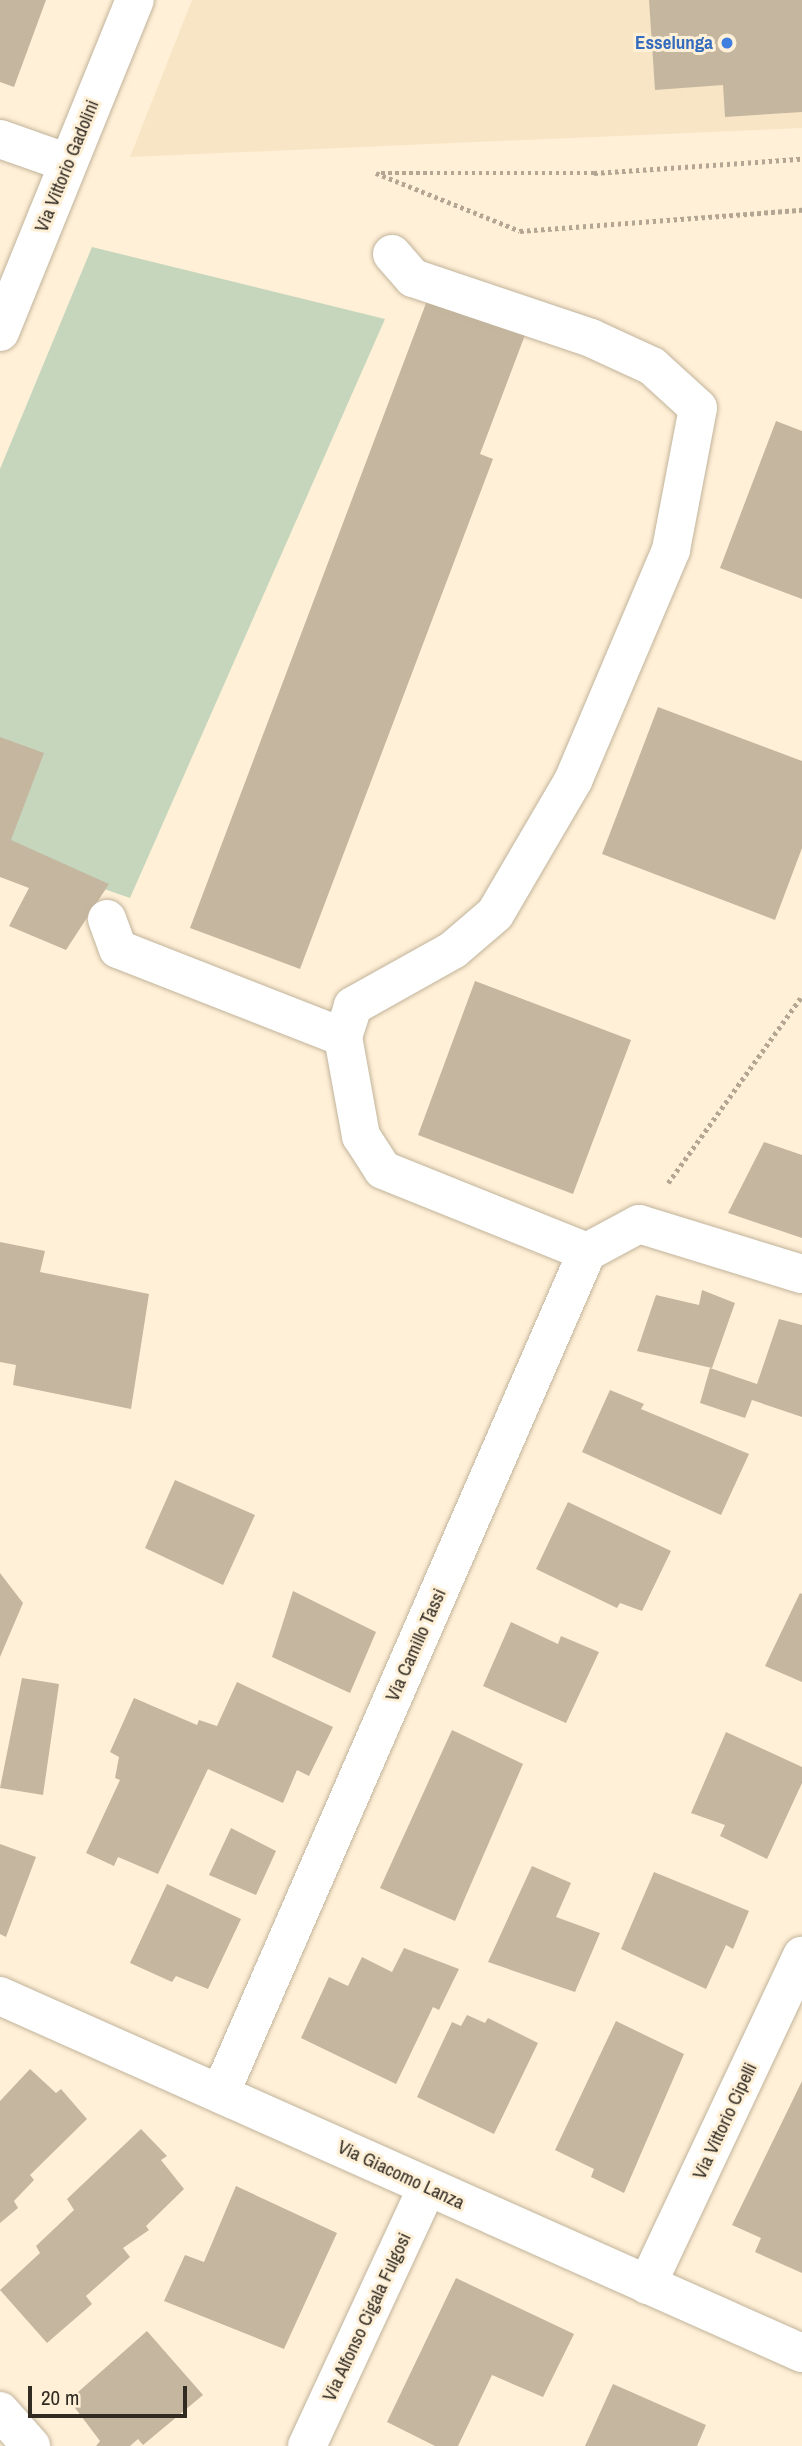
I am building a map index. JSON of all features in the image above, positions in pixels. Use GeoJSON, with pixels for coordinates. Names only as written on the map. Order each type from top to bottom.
{"type":"FeatureCollection","features":[{"type":"Feature","properties":{"kind":"street","name":"Via Vittorio Gadolini"},"geometry":{"type":"LineString","coordinates":[[0,332],[135,0]]}},
{"type":"Feature","properties":{"kind":"street"},"geometry":{"type":"LineString","coordinates":[[0,139],[68,163]]}},
{"type":"Feature","properties":{"kind":"street"},"geometry":{"type":"LineString","coordinates":[[392,254],[413,278],[591,338],[652,366],[698,408],[671,550],[574,779],[495,914],[453,950],[353,1006],[343,1037],[361,1136],[383,1170],[587,1252],[639,1224],[802,1274]]}},
{"type":"Feature","properties":{"kind":"street"},"geometry":{"type":"LineString","coordinates":[[107,919],[118,949],[343,1037]]}},
{"type":"Feature","properties":{"kind":"street","name":"Via Camillo Tassi"},"geometry":{"type":"LineString","coordinates":[[221,2092],[587,1252]]}},
{"type":"Feature","properties":{"kind":"street","name":"Via Vittorio Cipelli"},"geometry":{"type":"LineString","coordinates":[[648,2286],[802,1956]]}},
{"type":"Feature","properties":{"kind":"street","name":"Via Giacomo Lanza"},"geometry":{"type":"LineString","coordinates":[[0,1996],[221,2092],[427,2188],[802,2353]]}},
{"type":"Feature","properties":{"kind":"street","name":"Via Alfonso Cigala Fulgosi"},"geometry":{"type":"LineString","coordinates":[[307,2446],[427,2188]]}},
{"type":"Feature","properties":{"kind":"street"},"geometry":{"type":"LineString","coordinates":[[0,2410],[31,2446]]}},
{"type":"Feature","properties":{"kind":"path"},"geometry":{"type":"LineString","coordinates":[[802,159],[594,173],[376,173],[520,231],[802,210]]}},
{"type":"Feature","properties":{"kind":"path"},"geometry":{"type":"LineString","coordinates":[[639,1224],[802,996]]}},
{"type":"Feature","properties":{"kind":"shaded area"},"geometry":{"type":"Polygon","coordinates":[[[192,0],[802,0],[802,128],[130,157],[192,0]]]}},
{"type":"Feature","properties":{"kind":"green space"},"geometry":{"type":"Polygon","coordinates":[[[92,247],[385,319],[130,898],[0,853],[0,469],[92,247]]]}},
{"type":"Feature","properties":{"kind":"building"},"geometry":{"type":"Polygon","coordinates":[[[0,0],[46,0],[14,87],[0,82],[0,0]]]}},
{"type":"Feature","properties":{"kind":"building","name":"Esselunga"},"geometry":{"type":"Polygon","coordinates":[[[649,0],[802,0],[802,112],[725,117],[723,85],[655,90],[649,0]]]}},
{"type":"Feature","properties":{"kind":"building"},"geometry":{"type":"Polygon","coordinates":[[[428,298],[525,335],[480,454],[493,459],[300,969],[190,928],[428,298]]]}},
{"type":"Feature","properties":{"kind":"building"},"geometry":{"type":"Polygon","coordinates":[[[776,421],[802,431],[802,599],[720,568],[776,421]]]}},
{"type":"Feature","properties":{"kind":"building"},"geometry":{"type":"Polygon","coordinates":[[[658,707],[802,761],[802,848],[775,920],[602,854],[658,707]]]}},
{"type":"Feature","properties":{"kind":"building"},"geometry":{"type":"Polygon","coordinates":[[[0,737],[44,753],[11,840],[109,884],[66,950],[9,926],[29,888],[0,877],[0,737]]]}},
{"type":"Feature","properties":{"kind":"building"},"geometry":{"type":"Polygon","coordinates":[[[475,981],[631,1040],[573,1194],[418,1135],[475,981]]]}},
{"type":"Feature","properties":{"kind":"building"},"geometry":{"type":"Polygon","coordinates":[[[764,1142],[802,1155],[802,1238],[728,1213],[764,1142]]]}},
{"type":"Feature","properties":{"kind":"building"},"geometry":{"type":"Polygon","coordinates":[[[0,1242],[45,1251],[40,1272],[149,1294],[131,1409],[13,1385],[16,1365],[0,1362],[0,1242]]]}},
{"type":"Feature","properties":{"kind":"building"},"geometry":{"type":"Polygon","coordinates":[[[702,1290],[735,1303],[712,1368],[637,1351],[656,1295],[699,1305],[702,1290]]]}},
{"type":"Feature","properties":{"kind":"building"},"geometry":{"type":"Polygon","coordinates":[[[779,1319],[802,1325],[802,1417],[752,1400],[745,1418],[700,1403],[710,1368],[757,1384],[779,1319]]]}},
{"type":"Feature","properties":{"kind":"building"},"geometry":{"type":"Polygon","coordinates":[[[610,1390],[644,1404],[641,1409],[749,1454],[721,1515],[582,1452],[610,1390]]]}},
{"type":"Feature","properties":{"kind":"building"},"geometry":{"type":"Polygon","coordinates":[[[175,1480],[255,1515],[223,1585],[145,1548],[175,1480]]]}},
{"type":"Feature","properties":{"kind":"building"},"geometry":{"type":"Polygon","coordinates":[[[568,1502],[671,1551],[642,1611],[620,1603],[617,1608],[536,1569],[568,1502]]]}},
{"type":"Feature","properties":{"kind":"building"},"geometry":{"type":"Polygon","coordinates":[[[0,1573],[23,1603],[0,1657],[0,1573]]]}},
{"type":"Feature","properties":{"kind":"building"},"geometry":{"type":"Polygon","coordinates":[[[293,1591],[376,1632],[350,1693],[272,1657],[293,1591]]]}},
{"type":"Feature","properties":{"kind":"building"},"geometry":{"type":"Polygon","coordinates":[[[800,1593],[802,1594],[802,1682],[765,1666],[800,1593]]]}},
{"type":"Feature","properties":{"kind":"building"},"geometry":{"type":"Polygon","coordinates":[[[511,1622],[558,1644],[561,1636],[599,1652],[566,1723],[483,1686],[511,1622]]]}},
{"type":"Feature","properties":{"kind":"building"},"geometry":{"type":"Polygon","coordinates":[[[22,1678],[59,1684],[43,1795],[0,1788],[22,1678]]]}},
{"type":"Feature","properties":{"kind":"building"},"geometry":{"type":"Polygon","coordinates":[[[237,1682],[333,1727],[309,1776],[297,1770],[283,1803],[208,1769],[158,1874],[118,1857],[114,1866],[86,1853],[120,1780],[115,1778],[119,1757],[110,1752],[134,1698],[197,1725],[199,1720],[217,1726],[237,1682]]]}},
{"type":"Feature","properties":{"kind":"building"},"geometry":{"type":"Polygon","coordinates":[[[452,1730],[523,1764],[455,1921],[380,1888],[452,1730]]]}},
{"type":"Feature","properties":{"kind":"building"},"geometry":{"type":"Polygon","coordinates":[[[726,1732],[802,1767],[802,1783],[767,1859],[720,1836],[725,1825],[691,1813],[726,1732]]]}},
{"type":"Feature","properties":{"kind":"building"},"geometry":{"type":"Polygon","coordinates":[[[231,1828],[276,1851],[256,1895],[209,1875],[231,1828]]]}},
{"type":"Feature","properties":{"kind":"building"},"geometry":{"type":"Polygon","coordinates":[[[0,1844],[36,1857],[6,1937],[0,1934],[0,1844]]]}},
{"type":"Feature","properties":{"kind":"building"},"geometry":{"type":"Polygon","coordinates":[[[532,1866],[571,1883],[556,1917],[600,1933],[575,1992],[488,1962],[532,1866]]]}},
{"type":"Feature","properties":{"kind":"building"},"geometry":{"type":"Polygon","coordinates":[[[654,1872],[749,1911],[733,1949],[726,1945],[706,1989],[621,1949],[654,1872]]]}},
{"type":"Feature","properties":{"kind":"building"},"geometry":{"type":"Polygon","coordinates":[[[167,1884],[241,1919],[208,1989],[176,1976],[172,1982],[130,1963],[167,1884]]]}},
{"type":"Feature","properties":{"kind":"building"},"geometry":{"type":"Polygon","coordinates":[[[404,1948],[459,1969],[439,2010],[433,2007],[396,2084],[301,2038],[329,1977],[348,1986],[362,1957],[392,1972],[404,1948]]]}},
{"type":"Feature","properties":{"kind":"building"},"geometry":{"type":"Polygon","coordinates":[[[467,2015],[485,2023],[488,2018],[538,2043],[494,2134],[417,2097],[452,2022],[461,2026],[467,2015]]]}},
{"type":"Feature","properties":{"kind":"building"},"geometry":{"type":"Polygon","coordinates":[[[616,2021],[684,2054],[624,2193],[591,2177],[594,2169],[555,2150],[616,2021]]]}},
{"type":"Feature","properties":{"kind":"building"},"geometry":{"type":"Polygon","coordinates":[[[30,2069],[56,2093],[61,2089],[87,2119],[30,2175],[34,2180],[14,2201],[18,2208],[0,2223],[0,2101],[30,2069]]]}},
{"type":"Feature","properties":{"kind":"building"},"geometry":{"type":"Polygon","coordinates":[[[802,2081],[802,2273],[755,2252],[761,2238],[732,2225],[802,2081]]]}},
{"type":"Feature","properties":{"kind":"building"},"geometry":{"type":"Polygon","coordinates":[[[141,2129],[167,2156],[161,2160],[184,2189],[146,2226],[149,2230],[123,2248],[130,2257],[86,2296],[92,2304],[47,2343],[0,2290],[40,2253],[36,2246],[74,2210],[67,2199],[141,2129]]]}},
{"type":"Feature","properties":{"kind":"building"},"geometry":{"type":"Polygon","coordinates":[[[236,2186],[337,2233],[284,2349],[164,2301],[185,2255],[204,2262],[236,2186]]]}},
{"type":"Feature","properties":{"kind":"building"},"geometry":{"type":"Polygon","coordinates":[[[456,2278],[574,2334],[543,2397],[492,2375],[458,2446],[435,2446],[387,2422],[456,2278]]]}},
{"type":"Feature","properties":{"kind":"building"},"geometry":{"type":"Polygon","coordinates":[[[147,2331],[203,2395],[143,2445],[138,2439],[130,2446],[96,2446],[100,2441],[69,2400],[147,2331]]]}},
{"type":"Feature","properties":{"kind":"building"},"geometry":{"type":"Polygon","coordinates":[[[613,2384],[706,2425],[697,2446],[585,2446],[613,2384]]]}},
{"type":"Feature","properties":{"kind":"place","name":"Esselunga"},"geometry":{"type":"Point","coordinates":[727,43]}}]}
